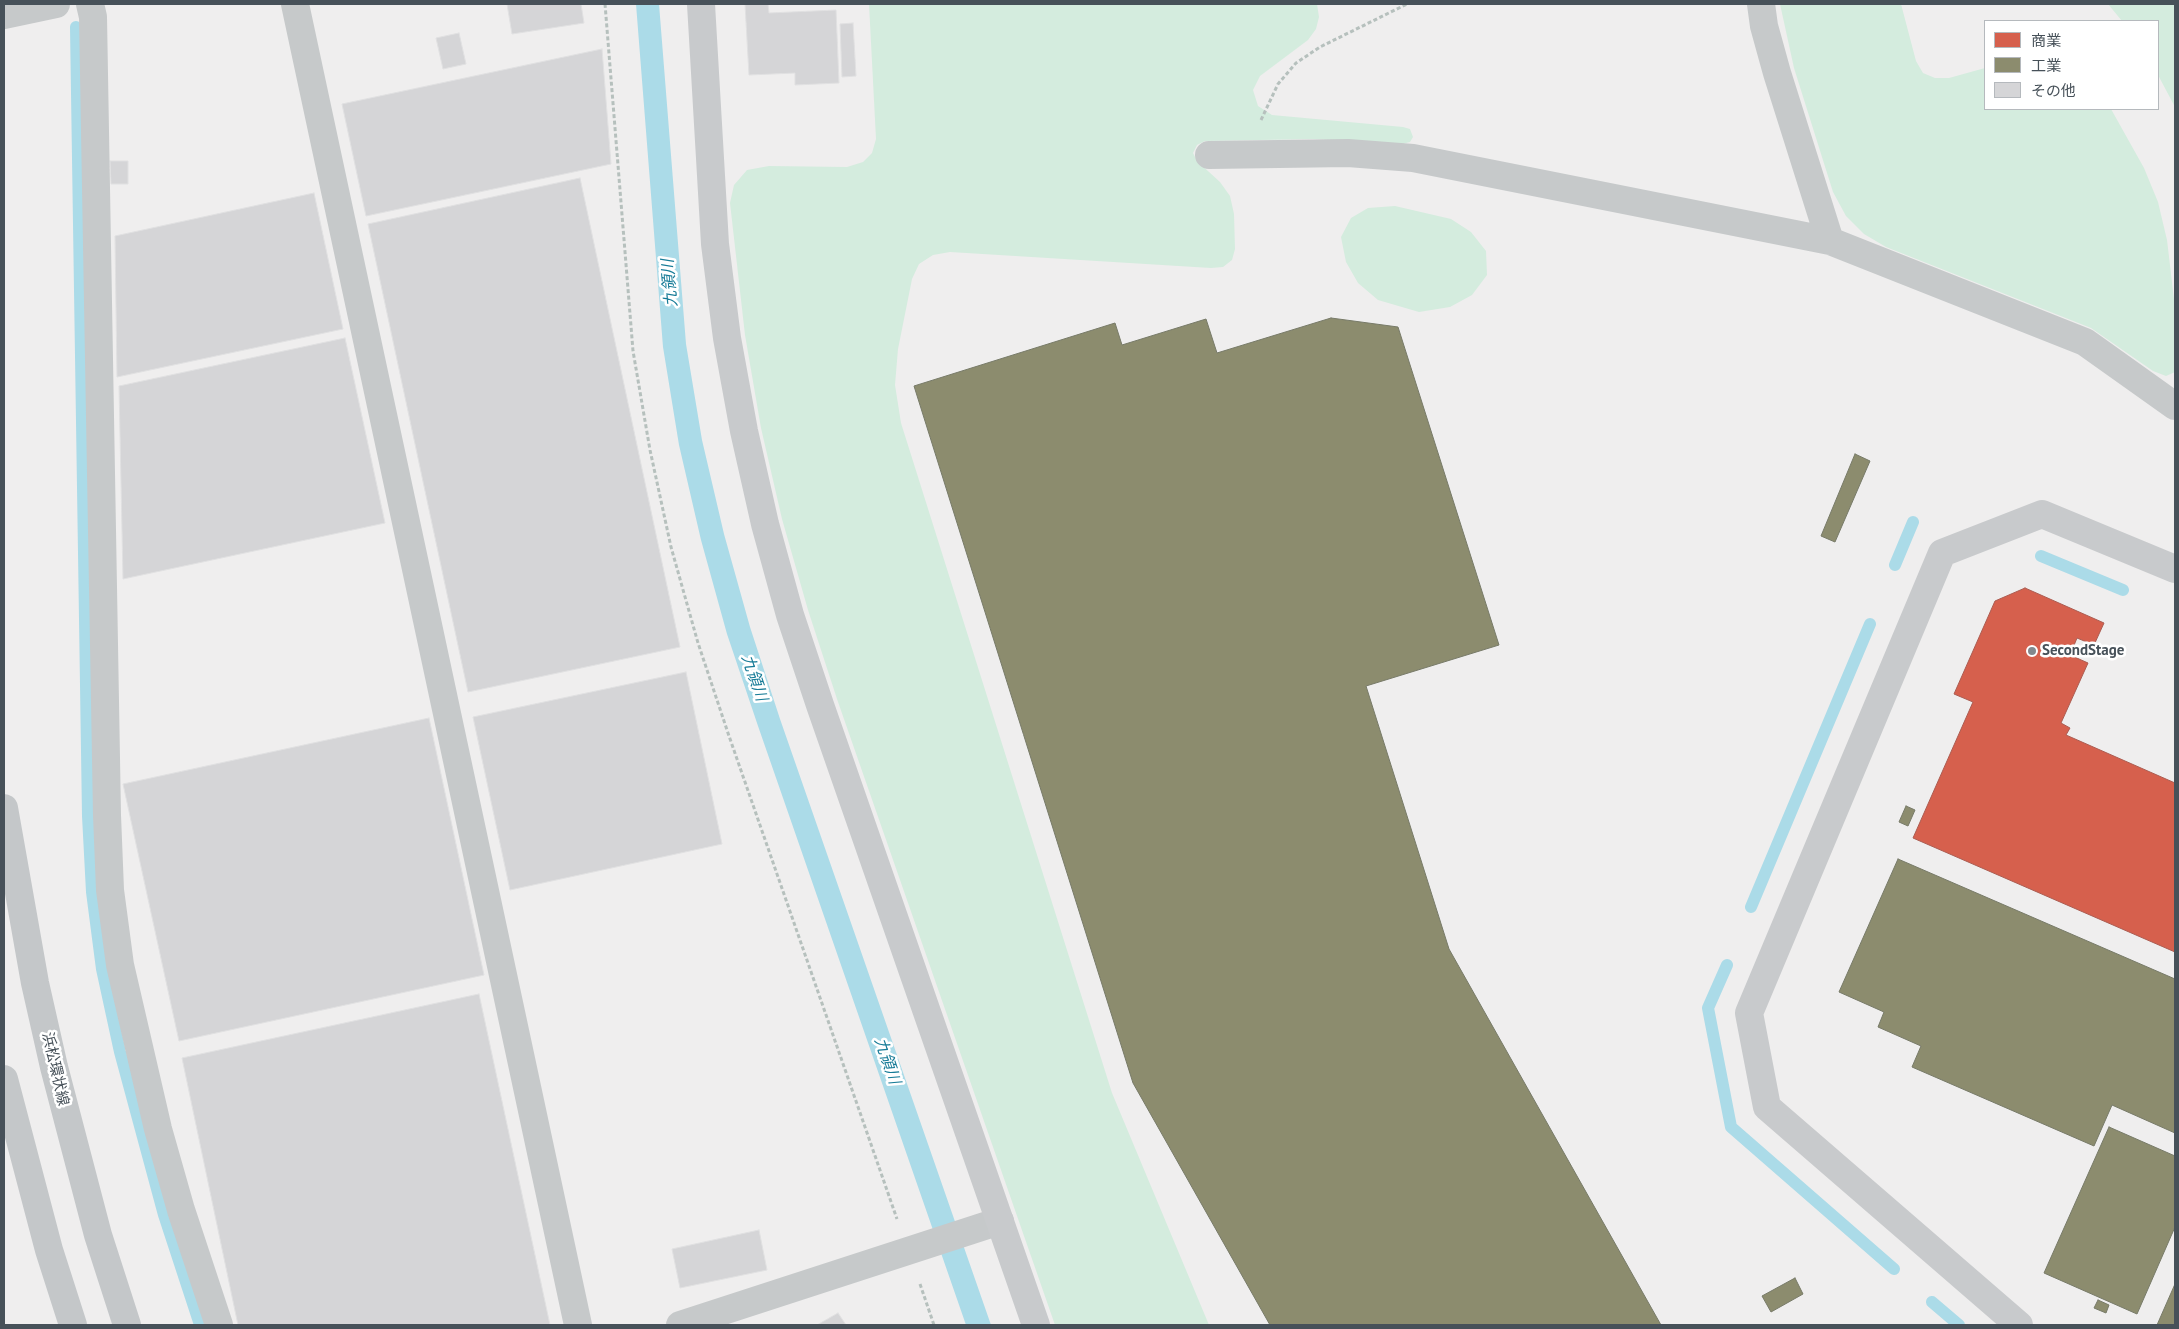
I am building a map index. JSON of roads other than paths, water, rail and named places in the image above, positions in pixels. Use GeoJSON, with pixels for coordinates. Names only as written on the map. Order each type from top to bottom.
{"type":"FeatureCollection","features":[{"type":"Feature","properties":{"kind":"main road","name":"浜松環状線"},"geometry":{"type":"LineString","coordinates":[[4,808],[34,983],[54,1068],[98,1235],[127,1325]]}},
{"type":"Feature","properties":{"kind":"main road"},"geometry":{"type":"LineString","coordinates":[[4,1079],[49,1250],[73,1325]]}},
{"type":"Feature","properties":{"kind":"street"},"geometry":{"type":"LineString","coordinates":[[4,15],[56,4]]}},
{"type":"Feature","properties":{"kind":"street"},"geometry":{"type":"LineString","coordinates":[[90,4],[93,17],[106,805],[110,890],[120,965],[138,1048],[181,1210],[219,1325]]}},
{"type":"Feature","properties":{"kind":"street"},"geometry":{"type":"LineString","coordinates":[[295,4],[578,1325]]}},
{"type":"Feature","properties":{"kind":"street"},"geometry":{"type":"LineString","coordinates":[[701,4],[716,253],[744,431],[765,524],[790,615],[990,1224],[1036,1325]]}},
{"type":"Feature","properties":{"kind":"street"},"geometry":{"type":"LineString","coordinates":[[1761,4],[1764,26],[1777,73],[1830,241]]}},
{"type":"Feature","properties":{"kind":"street"},"geometry":{"type":"LineString","coordinates":[[1209,155],[1348,152],[1413,158],[1830,241],[2085,342],[2175,406]]}},
{"type":"Feature","properties":{"kind":"street"},"geometry":{"type":"LineString","coordinates":[[2018,1325],[1767,1106],[1749,1013],[1942,553],[2042,514],[2175,569]]}},
{"type":"Feature","properties":{"kind":"street"},"geometry":{"type":"LineString","coordinates":[[680,1325],[990,1224]]}},
{"type":"Feature","properties":{"kind":"water","name":"九領川"},"geometry":{"type":"Polygon","coordinates":[[[636,4],[659,4],[686,344],[702,440],[724,534],[750,627],[780,719],[991,1325],[966,1325],[758,726],[727,634],[701,540],[679,445],[663,347],[636,4]]]}},
{"type":"Feature","properties":{"kind":"waterway"},"geometry":{"type":"LineString","coordinates":[[76,27],[88,816],[92,892],[102,969],[120,1052],[164,1215],[200,1325]]}},
{"type":"Feature","properties":{"kind":"waterway"},"geometry":{"type":"LineString","coordinates":[[1895,565],[1913,522]]}},
{"type":"Feature","properties":{"kind":"waterway"},"geometry":{"type":"LineString","coordinates":[[2041,556],[2123,590]]}},
{"type":"Feature","properties":{"kind":"waterway"},"geometry":{"type":"LineString","coordinates":[[1751,907],[1870,624]]}},
{"type":"Feature","properties":{"kind":"waterway"},"geometry":{"type":"LineString","coordinates":[[1727,965],[1708,1008],[1731,1127],[1894,1269]]}},
{"type":"Feature","properties":{"kind":"waterway"},"geometry":{"type":"LineString","coordinates":[[1932,1302],[1959,1325]]}},
{"type":"Feature","properties":{"kind":"place","name":"SecondStage"},"geometry":{"type":"Point","coordinates":[2032,651]}}]}
